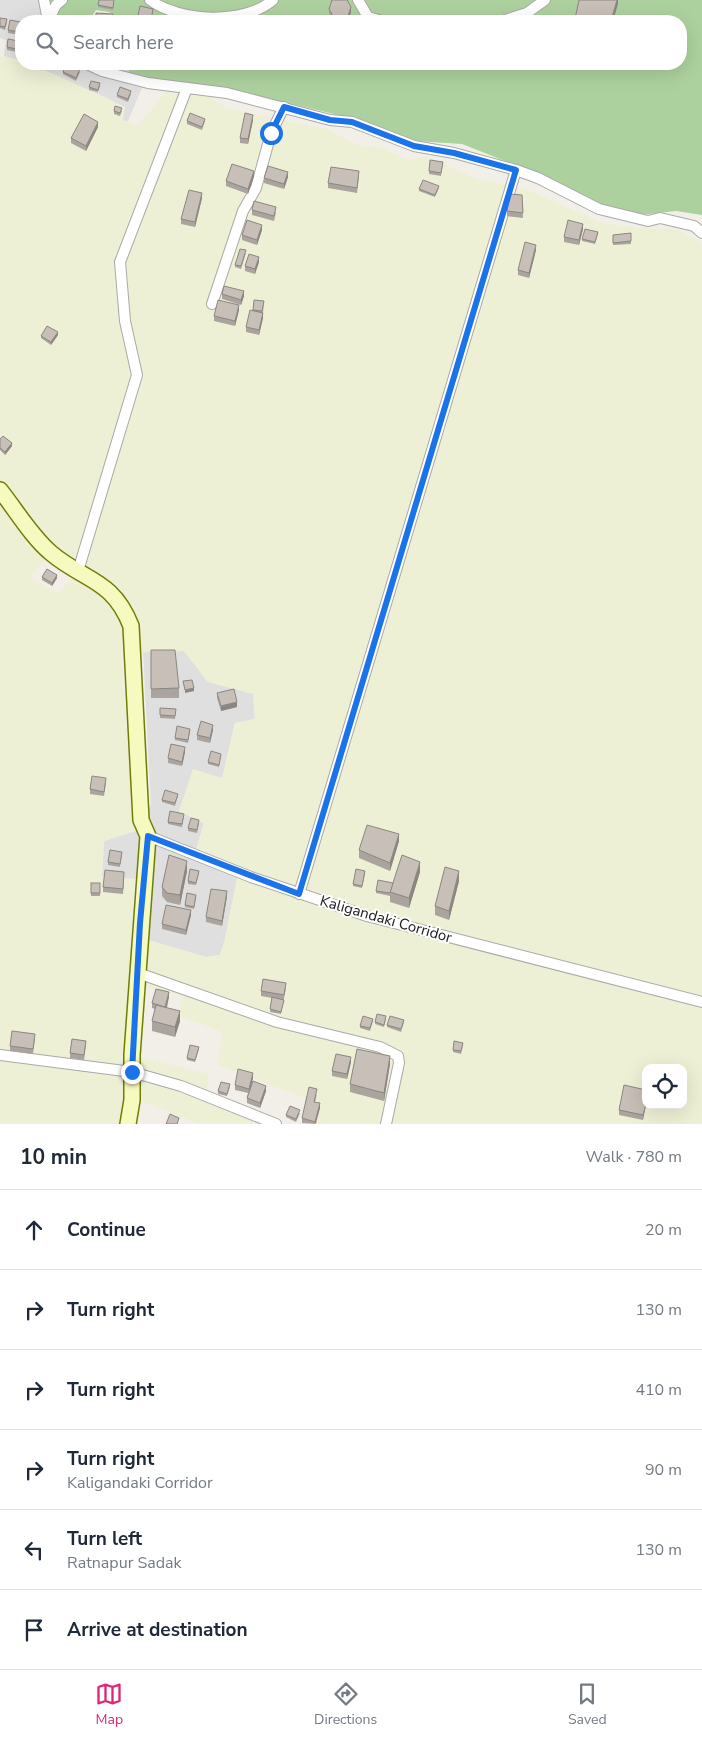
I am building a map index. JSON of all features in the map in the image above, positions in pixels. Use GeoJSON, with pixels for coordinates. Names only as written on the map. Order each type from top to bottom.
{"type":"FeatureCollection","features":[{"type":"Feature","properties":{"kind":"main road"},"geometry":{"type":"LineString","coordinates":[[0,490],[50,552],[97,581],[113,594],[124,608],[131,626],[141,820],[148,836],[128,1124]]}},
{"type":"Feature","properties":{"kind":"street"},"geometry":{"type":"LineString","coordinates":[[44,0],[47,15]]}},
{"type":"Feature","properties":{"kind":"street"},"geometry":{"type":"LineString","coordinates":[[51,15],[56,5],[62,0]]}},
{"type":"Feature","properties":{"kind":"street"},"geometry":{"type":"LineString","coordinates":[[150,0],[163,10],[184,15]]}},
{"type":"Feature","properties":{"kind":"street"},"geometry":{"type":"LineString","coordinates":[[229,15],[247,14],[265,7],[273,0]]}},
{"type":"Feature","properties":{"kind":"street"},"geometry":{"type":"LineString","coordinates":[[358,0],[367,15]]}},
{"type":"Feature","properties":{"kind":"street"},"geometry":{"type":"LineString","coordinates":[[520,15],[545,0]]}},
{"type":"Feature","properties":{"kind":"street"},"geometry":{"type":"LineString","coordinates":[[100,70],[148,83],[227,93],[330,120],[352,122],[414,146],[454,153],[516,170],[538,178],[599,209],[648,221],[660,218],[694,226],[702,233]]}},
{"type":"Feature","properties":{"kind":"street"},"geometry":{"type":"LineString","coordinates":[[78,571],[137,375],[125,321],[120,262],[187,88]]}},
{"type":"Feature","properties":{"kind":"street"},"geometry":{"type":"LineString","coordinates":[[212,304],[242,211],[256,188],[271,133],[284,107]]}},
{"type":"Feature","properties":{"kind":"street"},"geometry":{"type":"LineString","coordinates":[[299,894],[516,170]]}},
{"type":"Feature","properties":{"kind":"street","name":"Kaligandaki Corridor"},"geometry":{"type":"LineString","coordinates":[[148,836],[299,894],[367,916],[702,1002]]}},
{"type":"Feature","properties":{"kind":"street"},"geometry":{"type":"LineString","coordinates":[[138,973],[278,1022],[380,1047],[398,1056],[399,1064],[386,1124]]}},
{"type":"Feature","properties":{"kind":"street"},"geometry":{"type":"LineString","coordinates":[[0,1055],[132,1072],[182,1086],[276,1124]]}},
{"type":"Feature","properties":{"kind":"shaded area"},"geometry":{"type":"Polygon","coordinates":[[[0,0],[48,0],[44,15],[15,15],[15,59],[4,56],[6,40],[0,38],[0,0]]]}},
{"type":"Feature","properties":{"kind":"shaded area"},"geometry":{"type":"Polygon","coordinates":[[[43,70],[129,70],[127,84],[142,88],[124,130],[113,101],[43,70]]]}},
{"type":"Feature","properties":{"kind":"shaded area"},"geometry":{"type":"Polygon","coordinates":[[[184,651],[208,682],[253,693],[255,719],[235,723],[222,779],[179,811],[204,823],[193,860],[237,878],[220,955],[206,957],[148,940],[152,880],[102,877],[104,841],[135,831],[151,805],[143,652],[184,651]]]}},
{"type":"Feature","properties":{"kind":"green space"},"geometry":{"type":"Polygon","coordinates":[[[48,0],[702,0],[702,215],[676,211],[640,215],[600,204],[543,176],[462,144],[415,141],[354,119],[228,88],[127,84],[129,70],[687,70],[687,15],[115,15],[96,10],[93,15],[44,15],[48,0]]]}},
{"type":"Feature","properties":{"kind":"green space"},"geometry":{"type":"Polygon","coordinates":[[[0,55],[15,60],[15,70],[42,70],[125,107],[123,120],[139,125],[165,92],[208,96],[227,108],[327,129],[356,144],[382,148],[409,160],[426,156],[480,180],[526,189],[602,223],[637,228],[675,229],[697,240],[702,246],[702,1124],[301,1124],[308,1099],[217,1065],[222,1032],[177,1015],[183,996],[137,985],[132,1055],[209,1074],[207,1096],[283,1124],[201,1124],[125,1095],[120,1124],[0,1124],[0,55]],[[50,553],[30,578],[59,593],[78,571],[50,553]],[[184,651],[121,653],[135,831],[104,841],[102,876],[135,879],[131,943],[148,940],[206,957],[220,955],[237,878],[193,860],[204,823],[179,811],[193,769],[222,778],[235,723],[255,719],[253,694],[208,682],[184,651]]]}},
{"type":"Feature","properties":{"kind":"building"},"geometry":{"type":"Polygon","coordinates":[[[99,0],[114,0],[113,8],[98,5],[99,0]]]}},
{"type":"Feature","properties":{"kind":"building"},"geometry":{"type":"Polygon","coordinates":[[[332,0],[347,0],[351,7],[348,15],[332,15],[329,9],[332,0]]]}},
{"type":"Feature","properties":{"kind":"building"},"geometry":{"type":"Polygon","coordinates":[[[579,0],[617,0],[613,15],[576,15],[579,0]]]}},
{"type":"Feature","properties":{"kind":"building"},"geometry":{"type":"Polygon","coordinates":[[[140,6],[153,9],[152,15],[138,15],[140,6]]]}},
{"type":"Feature","properties":{"kind":"building"},"geometry":{"type":"Polygon","coordinates":[[[96,13],[113,14],[113,15],[96,15],[96,13]]]}},
{"type":"Feature","properties":{"kind":"building"},"geometry":{"type":"Polygon","coordinates":[[[0,18],[7,19],[5,27],[0,26],[0,18]]]}},
{"type":"Feature","properties":{"kind":"building"},"geometry":{"type":"Polygon","coordinates":[[[10,20],[15,21],[15,31],[8,30],[10,20]]]}},
{"type":"Feature","properties":{"kind":"building"},"geometry":{"type":"Polygon","coordinates":[[[8,39],[15,40],[15,49],[7,47],[8,39]]]}},
{"type":"Feature","properties":{"kind":"building"},"geometry":{"type":"Polygon","coordinates":[[[64,70],[80,70],[76,78],[63,72],[64,70]]]}},
{"type":"Feature","properties":{"kind":"building"},"geometry":{"type":"Polygon","coordinates":[[[91,81],[100,83],[98,90],[89,87],[91,81]]]}},
{"type":"Feature","properties":{"kind":"building"},"geometry":{"type":"Polygon","coordinates":[[[120,87],[131,91],[128,99],[117,95],[120,87]]]}},
{"type":"Feature","properties":{"kind":"building"},"geometry":{"type":"Polygon","coordinates":[[[115,106],[122,108],[120,113],[114,111],[115,106]]]}},
{"type":"Feature","properties":{"kind":"building"},"geometry":{"type":"Polygon","coordinates":[[[190,113],[205,119],[202,127],[187,121],[190,113]]]}},
{"type":"Feature","properties":{"kind":"building"},"geometry":{"type":"Polygon","coordinates":[[[245,113],[253,115],[248,139],[240,138],[245,113]]]}},
{"type":"Feature","properties":{"kind":"building"},"geometry":{"type":"Polygon","coordinates":[[[84,114],[98,122],[86,146],[71,138],[84,114]]]}},
{"type":"Feature","properties":{"kind":"building"},"geometry":{"type":"Polygon","coordinates":[[[430,160],[443,162],[441,173],[429,171],[430,160]]]}},
{"type":"Feature","properties":{"kind":"building"},"geometry":{"type":"Polygon","coordinates":[[[232,164],[254,171],[248,189],[226,181],[232,164]]]}},
{"type":"Feature","properties":{"kind":"building"},"geometry":{"type":"Polygon","coordinates":[[[268,166],[288,172],[284,184],[264,178],[268,166]]]}},
{"type":"Feature","properties":{"kind":"building"},"geometry":{"type":"Polygon","coordinates":[[[331,167],[359,171],[357,188],[328,183],[331,167]]]}},
{"type":"Feature","properties":{"kind":"building"},"geometry":{"type":"Polygon","coordinates":[[[423,180],[439,186],[435,195],[419,189],[423,180]]]}},
{"type":"Feature","properties":{"kind":"building"},"geometry":{"type":"Polygon","coordinates":[[[189,190],[202,193],[195,222],[181,219],[189,190]]]}},
{"type":"Feature","properties":{"kind":"building"},"geometry":{"type":"Polygon","coordinates":[[[510,194],[522,195],[523,213],[507,211],[510,194]]]}},
{"type":"Feature","properties":{"kind":"building"},"geometry":{"type":"Polygon","coordinates":[[[254,201],[276,207],[274,216],[252,210],[254,201]]]}},
{"type":"Feature","properties":{"kind":"building"},"geometry":{"type":"Polygon","coordinates":[[[247,220],[262,225],[257,240],[242,235],[247,220]]]}},
{"type":"Feature","properties":{"kind":"building"},"geometry":{"type":"Polygon","coordinates":[[[568,220],[583,224],[579,240],[564,237],[568,220]]]}},
{"type":"Feature","properties":{"kind":"building"},"geometry":{"type":"Polygon","coordinates":[[[585,229],[598,232],[595,242],[582,239],[585,229]]]}},
{"type":"Feature","properties":{"kind":"building"},"geometry":{"type":"Polygon","coordinates":[[[631,233],[631,241],[613,243],[613,235],[631,233]]]}},
{"type":"Feature","properties":{"kind":"building"},"geometry":{"type":"Polygon","coordinates":[[[525,242],[536,245],[529,273],[518,270],[525,242]]]}},
{"type":"Feature","properties":{"kind":"building"},"geometry":{"type":"Polygon","coordinates":[[[240,249],[246,250],[241,266],[235,265],[240,249]]]}},
{"type":"Feature","properties":{"kind":"building"},"geometry":{"type":"Polygon","coordinates":[[[249,254],[259,257],[255,269],[245,266],[249,254]]]}},
{"type":"Feature","properties":{"kind":"building"},"geometry":{"type":"Polygon","coordinates":[[[224,286],[244,291],[241,300],[222,294],[224,286]]]}},
{"type":"Feature","properties":{"kind":"building"},"geometry":{"type":"Polygon","coordinates":[[[218,300],[239,305],[235,321],[214,316],[218,300]]]}},
{"type":"Feature","properties":{"kind":"building"},"geometry":{"type":"Polygon","coordinates":[[[254,300],[264,301],[262,311],[253,310],[254,300]]]}},
{"type":"Feature","properties":{"kind":"building"},"geometry":{"type":"Polygon","coordinates":[[[250,310],[263,313],[259,330],[246,327],[250,310]]]}},
{"type":"Feature","properties":{"kind":"building"},"geometry":{"type":"Polygon","coordinates":[[[47,326],[58,332],[51,342],[41,336],[47,326]]]}},
{"type":"Feature","properties":{"kind":"building"},"geometry":{"type":"Polygon","coordinates":[[[3,436],[12,443],[5,452],[0,448],[0,439],[3,436]]]}},
{"type":"Feature","properties":{"kind":"building"},"geometry":{"type":"Polygon","coordinates":[[[47,569],[57,575],[52,583],[42,577],[47,569]]]}},
{"type":"Feature","properties":{"kind":"building"},"geometry":{"type":"Polygon","coordinates":[[[151,650],[175,650],[179,688],[151,689],[151,650]]]}},
{"type":"Feature","properties":{"kind":"building"},"geometry":{"type":"Polygon","coordinates":[[[192,680],[194,688],[185,690],[183,681],[192,680]]]}},
{"type":"Feature","properties":{"kind":"building"},"geometry":{"type":"Polygon","coordinates":[[[234,689],[237,702],[221,706],[217,693],[234,689]]]}},
{"type":"Feature","properties":{"kind":"building"},"geometry":{"type":"Polygon","coordinates":[[[160,708],[176,709],[175,716],[160,715],[160,708]]]}},
{"type":"Feature","properties":{"kind":"building"},"geometry":{"type":"Polygon","coordinates":[[[201,721],[213,725],[210,738],[197,735],[201,721]]]}},
{"type":"Feature","properties":{"kind":"building"},"geometry":{"type":"Polygon","coordinates":[[[177,726],[190,729],[188,740],[175,738],[177,726]]]}},
{"type":"Feature","properties":{"kind":"building"},"geometry":{"type":"Polygon","coordinates":[[[171,744],[185,747],[182,762],[168,758],[171,744]]]}},
{"type":"Feature","properties":{"kind":"building"},"geometry":{"type":"Polygon","coordinates":[[[211,751],[221,754],[219,765],[208,762],[211,751]]]}},
{"type":"Feature","properties":{"kind":"building"},"geometry":{"type":"Polygon","coordinates":[[[92,776],[106,778],[104,792],[90,789],[92,776]]]}},
{"type":"Feature","properties":{"kind":"building"},"geometry":{"type":"Polygon","coordinates":[[[165,790],[178,794],[175,803],[162,800],[165,790]]]}},
{"type":"Feature","properties":{"kind":"building"},"geometry":{"type":"Polygon","coordinates":[[[170,811],[184,814],[182,824],[168,822],[170,811]]]}},
{"type":"Feature","properties":{"kind":"building"},"geometry":{"type":"Polygon","coordinates":[[[191,818],[199,820],[197,830],[188,828],[191,818]]]}},
{"type":"Feature","properties":{"kind":"building"},"geometry":{"type":"Polygon","coordinates":[[[367,825],[399,834],[390,863],[359,850],[367,825]]]}},
{"type":"Feature","properties":{"kind":"building"},"geometry":{"type":"Polygon","coordinates":[[[110,850],[122,852],[120,864],[108,862],[110,850]]]}},
{"type":"Feature","properties":{"kind":"building"},"geometry":{"type":"Polygon","coordinates":[[[169,855],[187,861],[180,895],[167,893],[162,887],[169,855]]]}},
{"type":"Feature","properties":{"kind":"building"},"geometry":{"type":"Polygon","coordinates":[[[402,855],[420,862],[409,898],[390,892],[402,855]]]}},
{"type":"Feature","properties":{"kind":"building"},"geometry":{"type":"Polygon","coordinates":[[[445,867],[459,871],[449,911],[435,906],[445,867]]]}},
{"type":"Feature","properties":{"kind":"building"},"geometry":{"type":"Polygon","coordinates":[[[190,869],[199,871],[196,883],[188,881],[190,869]]]}},
{"type":"Feature","properties":{"kind":"building"},"geometry":{"type":"Polygon","coordinates":[[[356,869],[365,871],[362,886],[353,884],[356,869]]]}},
{"type":"Feature","properties":{"kind":"building"},"geometry":{"type":"Polygon","coordinates":[[[105,870],[124,872],[123,889],[103,887],[105,870]]]}},
{"type":"Feature","properties":{"kind":"building"},"geometry":{"type":"Polygon","coordinates":[[[378,880],[393,883],[390,893],[376,891],[378,880]]]}},
{"type":"Feature","properties":{"kind":"building"},"geometry":{"type":"Polygon","coordinates":[[[91,883],[100,883],[100,893],[91,893],[91,883]]]}},
{"type":"Feature","properties":{"kind":"building"},"geometry":{"type":"Polygon","coordinates":[[[211,889],[227,891],[222,921],[206,917],[211,889]]]}},
{"type":"Feature","properties":{"kind":"building"},"geometry":{"type":"Polygon","coordinates":[[[187,893],[196,895],[194,907],[185,905],[187,893]]]}},
{"type":"Feature","properties":{"kind":"building"},"geometry":{"type":"Polygon","coordinates":[[[166,905],[191,910],[186,930],[162,924],[166,905]]]}},
{"type":"Feature","properties":{"kind":"building"},"geometry":{"type":"Polygon","coordinates":[[[263,979],[286,983],[284,995],[261,991],[263,979]]]}},
{"type":"Feature","properties":{"kind":"building"},"geometry":{"type":"Polygon","coordinates":[[[156,989],[169,992],[165,1007],[152,1003],[156,989]]]}},
{"type":"Feature","properties":{"kind":"building"},"geometry":{"type":"Polygon","coordinates":[[[272,997],[284,1000],[281,1012],[270,1009],[272,997]]]}},
{"type":"Feature","properties":{"kind":"building"},"geometry":{"type":"Polygon","coordinates":[[[156,1005],[180,1011],[175,1027],[152,1021],[156,1005]]]}},
{"type":"Feature","properties":{"kind":"building"},"geometry":{"type":"Polygon","coordinates":[[[377,1014],[386,1016],[384,1025],[375,1022],[377,1014]]]}},
{"type":"Feature","properties":{"kind":"building"},"geometry":{"type":"Polygon","coordinates":[[[363,1016],[373,1019],[370,1028],[360,1026],[363,1016]]]}},
{"type":"Feature","properties":{"kind":"building"},"geometry":{"type":"Polygon","coordinates":[[[390,1016],[404,1020],[401,1029],[387,1025],[390,1016]]]}},
{"type":"Feature","properties":{"kind":"building"},"geometry":{"type":"Polygon","coordinates":[[[12,1031],[35,1034],[33,1049],[10,1046],[12,1031]]]}},
{"type":"Feature","properties":{"kind":"building"},"geometry":{"type":"Polygon","coordinates":[[[72,1039],[86,1041],[84,1055],[70,1053],[72,1039]]]}},
{"type":"Feature","properties":{"kind":"building"},"geometry":{"type":"Polygon","coordinates":[[[454,1041],[463,1043],[461,1051],[453,1050],[454,1041]]]}},
{"type":"Feature","properties":{"kind":"building"},"geometry":{"type":"Polygon","coordinates":[[[190,1045],[199,1047],[195,1060],[187,1058],[190,1045]]]}},
{"type":"Feature","properties":{"kind":"building"},"geometry":{"type":"Polygon","coordinates":[[[357,1049],[390,1056],[384,1093],[350,1084],[357,1049]]]}},
{"type":"Feature","properties":{"kind":"building"},"geometry":{"type":"Polygon","coordinates":[[[336,1054],[351,1057],[347,1074],[332,1071],[336,1054]]]}},
{"type":"Feature","properties":{"kind":"building"},"geometry":{"type":"Polygon","coordinates":[[[238,1069],[253,1073],[249,1089],[235,1085],[238,1069]]]}},
{"type":"Feature","properties":{"kind":"building"},"geometry":{"type":"Polygon","coordinates":[[[253,1081],[266,1086],[260,1103],[247,1098],[253,1081]]]}},
{"type":"Feature","properties":{"kind":"building"},"geometry":{"type":"Polygon","coordinates":[[[221,1082],[230,1084],[227,1094],[218,1091],[221,1082]]]}},
{"type":"Feature","properties":{"kind":"building"},"geometry":{"type":"Polygon","coordinates":[[[624,1085],[642,1089],[642,1109],[645,1109],[643,1115],[619,1110],[624,1085]]]}},
{"type":"Feature","properties":{"kind":"building"},"geometry":{"type":"Polygon","coordinates":[[[309,1087],[317,1089],[314,1102],[320,1103],[315,1122],[302,1118],[309,1087]]]}},
{"type":"Feature","properties":{"kind":"building"},"geometry":{"type":"Polygon","coordinates":[[[290,1106],[300,1110],[296,1119],[286,1115],[290,1106]]]}},
{"type":"Feature","properties":{"kind":"building"},"geometry":{"type":"Polygon","coordinates":[[[170,1114],[179,1118],[177,1124],[166,1124],[170,1114]]]}},
{"type":"Feature","properties":{"kind":"route"},"geometry":{"type":"LineString","coordinates":[[132,1072],[140,923],[148,836],[175,848],[299,894],[516,170],[454,153],[414,146],[352,122],[330,120],[284,107],[271,133]]}}]}
